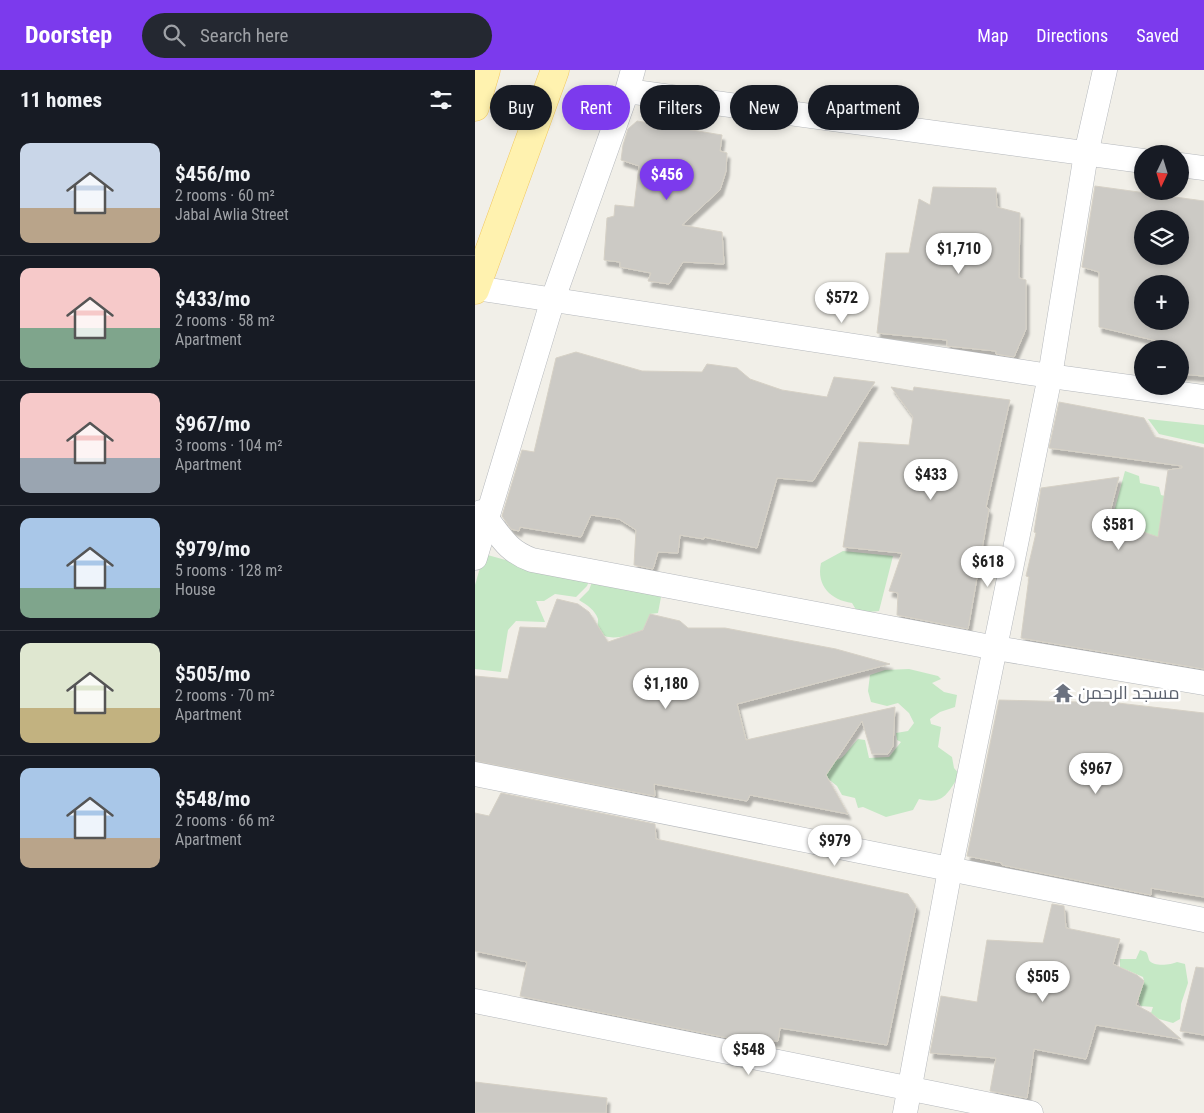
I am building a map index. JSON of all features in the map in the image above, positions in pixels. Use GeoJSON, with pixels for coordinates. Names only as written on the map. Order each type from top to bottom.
{"type":"FeatureCollection","features":[{"type":"Feature","properties":{"kind":"main road"},"geometry":{"type":"LineString","coordinates":[[475,107],[486,70]]}},
{"type":"Feature","properties":{"kind":"main road"},"geometry":{"type":"LineString","coordinates":[[475,289],[555,70]]}},
{"type":"Feature","properties":{"kind":"street"},"geometry":{"type":"LineString","coordinates":[[905,1113],[950,870],[1050,376],[1086,154],[1105,70]]}},
{"type":"Feature","properties":{"kind":"street"},"geometry":{"type":"LineString","coordinates":[[475,558],[481,512],[553,299],[630,81],[1086,154],[1134,159]]}},
{"type":"Feature","properties":{"kind":"street"},"geometry":{"type":"LineString","coordinates":[[1189,166],[1204,168]]}},
{"type":"Feature","properties":{"kind":"street"},"geometry":{"type":"LineString","coordinates":[[475,289],[553,299],[1050,376],[1204,397]]}},
{"type":"Feature","properties":{"kind":"street"},"geometry":{"type":"LineString","coordinates":[[481,512],[505,544],[518,555],[532,560],[996,648],[1204,683]]}},
{"type":"Feature","properties":{"kind":"street"},"geometry":{"type":"LineString","coordinates":[[475,774],[1204,920]]}},
{"type":"Feature","properties":{"kind":"street"},"geometry":{"type":"LineString","coordinates":[[475,1001],[1031,1113]]}},
{"type":"Feature","properties":{"kind":"green space"},"geometry":{"type":"Polygon","coordinates":[[[1148,419],[1204,425],[1204,444],[1159,434],[1148,419]]]}},
{"type":"Feature","properties":{"kind":"green space"},"geometry":{"type":"Polygon","coordinates":[[[1125,471],[1139,476],[1140,483],[1159,487],[1161,495],[1169,497],[1165,556],[1141,533],[1141,528],[1112,519],[1125,471]]]}},
{"type":"Feature","properties":{"kind":"green space"},"geometry":{"type":"Polygon","coordinates":[[[843,551],[893,556],[879,611],[858,613],[852,603],[838,599],[823,585],[820,571],[821,563],[843,551]]]}},
{"type":"Feature","properties":{"kind":"green space"},"geometry":{"type":"Polygon","coordinates":[[[484,554],[516,563],[591,576],[587,586],[576,597],[555,594],[544,601],[536,601],[545,622],[516,621],[508,630],[501,672],[475,669],[475,585],[484,554]]]}},
{"type":"Feature","properties":{"kind":"green space"},"geometry":{"type":"Polygon","coordinates":[[[592,582],[658,595],[661,597],[658,613],[650,614],[643,630],[633,634],[620,637],[603,635],[598,630],[598,619],[595,613],[579,600],[589,590],[592,582]]]}},
{"type":"Feature","properties":{"kind":"green space"},"geometry":{"type":"Polygon","coordinates":[[[909,669],[938,676],[941,679],[932,683],[944,692],[957,695],[955,707],[940,712],[930,719],[931,724],[941,727],[938,747],[952,757],[954,768],[960,775],[948,793],[940,799],[919,799],[913,810],[886,817],[863,807],[858,808],[855,798],[842,795],[837,786],[826,777],[818,762],[834,761],[842,757],[858,739],[865,740],[869,758],[889,757],[901,742],[897,740],[896,733],[908,731],[914,723],[909,713],[898,703],[887,706],[871,702],[868,691],[870,675],[885,670],[909,669]]]}},
{"type":"Feature","properties":{"kind":"green space"},"geometry":{"type":"Polygon","coordinates":[[[1140,950],[1146,952],[1149,960],[1154,964],[1167,965],[1177,962],[1185,964],[1188,983],[1181,1004],[1180,1019],[1173,1023],[1159,1019],[1151,1013],[1153,1007],[1141,1006],[1139,996],[1144,981],[1143,977],[1120,967],[1120,959],[1136,959],[1140,950]]]}},
{"type":"Feature","properties":{"kind":"building"},"geometry":{"type":"Polygon","coordinates":[[[637,121],[640,121],[640,130],[692,130],[722,135],[720,151],[727,153],[726,171],[720,190],[682,225],[722,232],[724,264],[683,262],[669,284],[648,281],[651,273],[620,267],[620,262],[604,260],[607,218],[614,216],[615,205],[634,207],[639,166],[621,160],[623,145],[630,127],[637,121]]]}},
{"type":"Feature","properties":{"kind":"building"},"geometry":{"type":"Polygon","coordinates":[[[1095,186],[1134,191],[1134,200],[1189,199],[1204,201],[1204,376],[1189,375],[1189,340],[1153,340],[1099,327],[1099,272],[1082,267],[1095,186]]]}},
{"type":"Feature","properties":{"kind":"building"},"geometry":{"type":"Polygon","coordinates":[[[933,187],[996,188],[997,207],[1020,213],[1019,278],[1026,280],[1026,329],[1014,357],[996,354],[996,351],[947,346],[947,340],[877,333],[886,253],[909,253],[919,199],[930,205],[933,187]]]}},
{"type":"Feature","properties":{"kind":"building"},"geometry":{"type":"Polygon","coordinates":[[[576,352],[642,371],[702,372],[707,364],[737,368],[750,379],[782,390],[827,397],[834,377],[875,382],[813,481],[777,478],[757,548],[704,537],[704,539],[680,535],[678,553],[658,552],[653,569],[634,565],[636,530],[619,519],[591,515],[581,537],[520,527],[519,531],[511,529],[502,516],[522,450],[534,452],[556,358],[576,352]]]}},
{"type":"Feature","properties":{"kind":"building"},"geometry":{"type":"Polygon","coordinates":[[[891,387],[913,391],[914,387],[1010,400],[986,507],[989,509],[968,629],[897,615],[898,593],[889,591],[902,553],[843,547],[859,442],[909,445],[913,417],[891,387]]]}},
{"type":"Feature","properties":{"kind":"building"},"geometry":{"type":"Polygon","coordinates":[[[1059,402],[1144,418],[1155,437],[1204,448],[1204,669],[1021,638],[1029,577],[1026,576],[1036,533],[1034,532],[1041,488],[1119,477],[1108,520],[1158,537],[1168,470],[1182,468],[1182,466],[1049,448],[1059,402]]]}},
{"type":"Feature","properties":{"kind":"building"},"geometry":{"type":"Polygon","coordinates":[[[557,599],[578,604],[589,612],[608,642],[643,630],[650,614],[680,621],[688,628],[725,628],[836,649],[890,664],[737,704],[746,740],[895,707],[893,746],[888,754],[872,754],[862,721],[826,775],[848,814],[750,795],[747,801],[654,784],[655,796],[475,761],[475,676],[508,679],[520,627],[546,628],[557,599]]]}},
{"type":"Feature","properties":{"kind":"building"},"geometry":{"type":"Polygon","coordinates":[[[999,700],[1080,702],[1092,700],[1204,713],[1204,897],[1151,888],[1151,895],[1002,865],[1002,863],[967,856],[999,700]]]}},
{"type":"Feature","properties":{"kind":"building"},"geometry":{"type":"Polygon","coordinates":[[[501,793],[655,824],[656,839],[908,894],[916,906],[887,1045],[780,1028],[778,1041],[733,1039],[520,996],[527,962],[475,951],[475,813],[489,816],[501,793]]]}},
{"type":"Feature","properties":{"kind":"building"},"geometry":{"type":"Polygon","coordinates":[[[1052,904],[1064,906],[1066,928],[1120,939],[1113,964],[1137,975],[1144,981],[1136,1005],[1151,1013],[1181,1039],[1096,1025],[1086,1059],[1034,1049],[1027,1098],[990,1091],[996,1058],[930,1053],[941,996],[977,1002],[987,940],[1043,943],[1052,904]]]}},
{"type":"Feature","properties":{"kind":"building"},"geometry":{"type":"Polygon","coordinates":[[[1196,967],[1204,968],[1204,1035],[1180,1031],[1196,967]]]}},
{"type":"Feature","properties":{"kind":"building"},"geometry":{"type":"Polygon","coordinates":[[[475,1082],[607,1098],[606,1113],[475,1113],[475,1082]]]}},
{"type":"Feature","properties":{"kind":"place","name":"مسجد الرحمن"},"geometry":{"type":"Point","coordinates":[1063,693]}}]}
